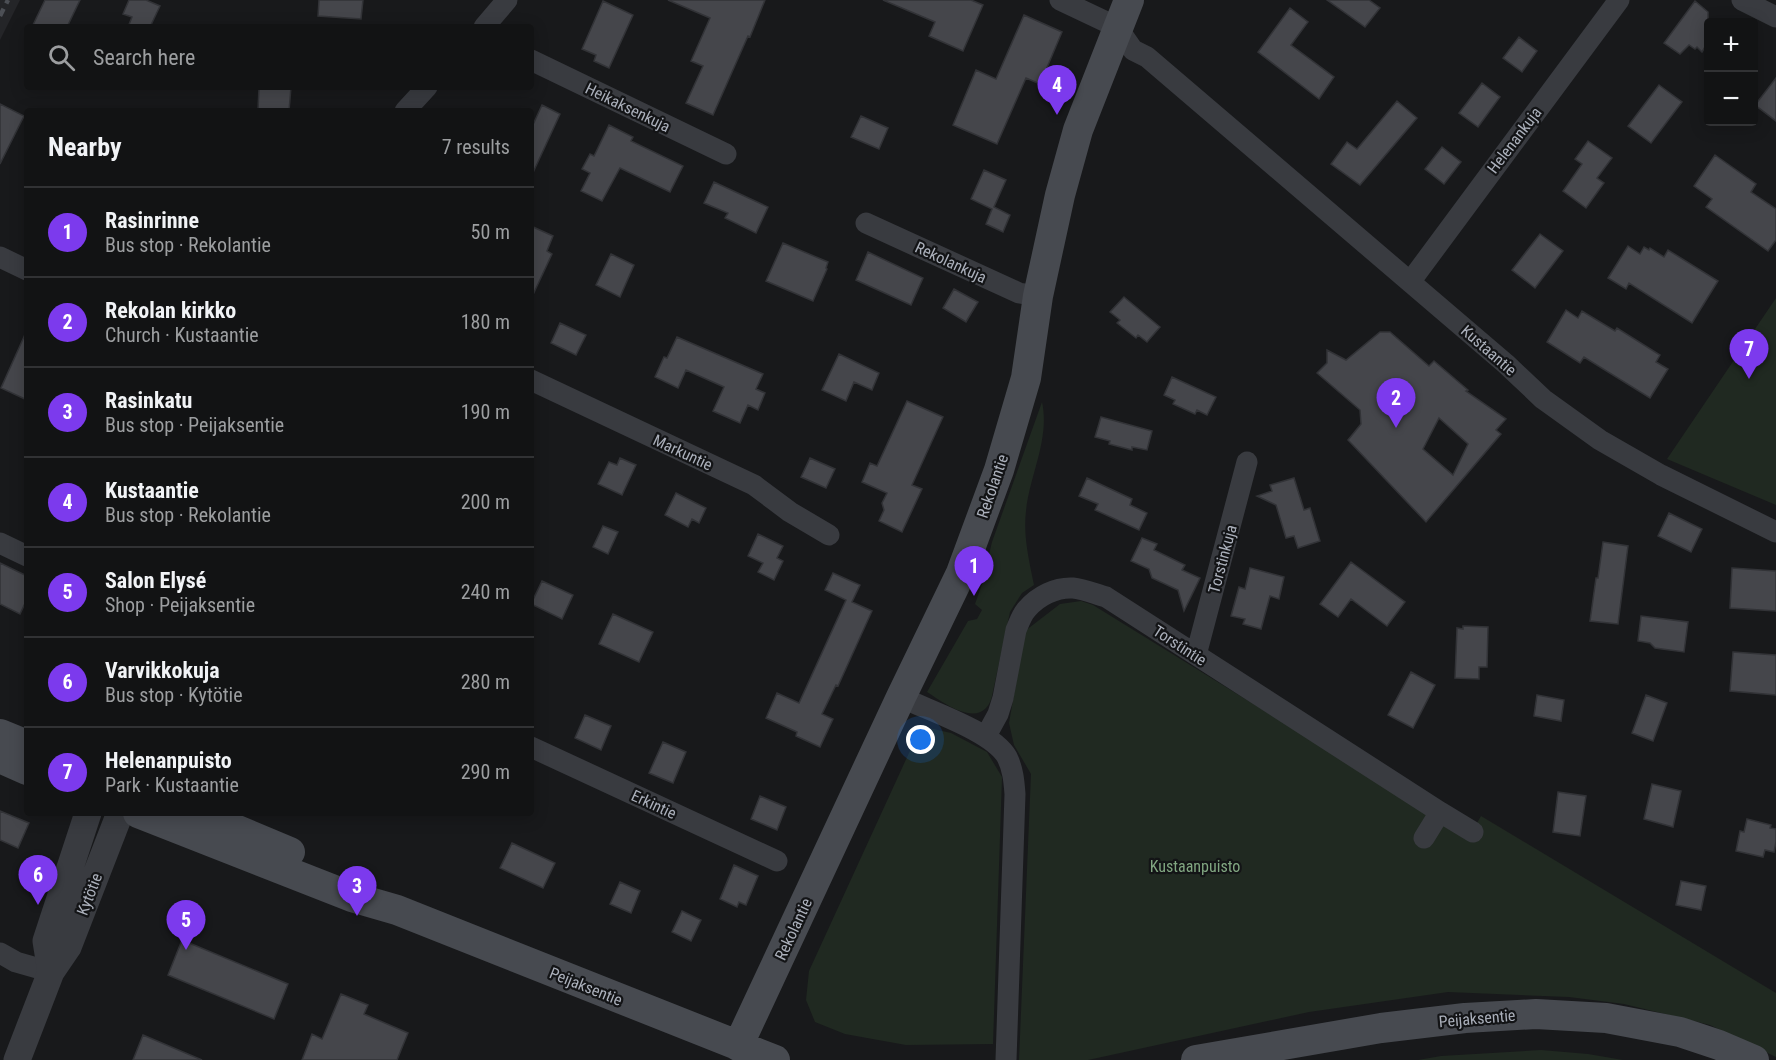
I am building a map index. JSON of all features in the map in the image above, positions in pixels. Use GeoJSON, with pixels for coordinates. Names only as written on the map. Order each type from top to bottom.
{"type":"FeatureCollection","features":[{"type":"Feature","properties":{"kind":"main road","name":"Rekolantie"},"geometry":{"type":"LineString","coordinates":[[738,1046],[961,573],[999,470],[1026,378],[1038,296],[1060,195],[1078,130],[1129,0]]}},
{"type":"Feature","properties":{"kind":"main road"},"geometry":{"type":"LineString","coordinates":[[0,734],[24,744]]}},
{"type":"Feature","properties":{"kind":"main road"},"geometry":{"type":"LineString","coordinates":[[0,758],[24,769]]}},
{"type":"Feature","properties":{"kind":"main road","name":"Peijaksentie"},"geometry":{"type":"LineString","coordinates":[[146,816],[352,897],[397,910],[775,1060]]}},
{"type":"Feature","properties":{"kind":"main road","name":"Peijaksentie"},"geometry":{"type":"LineString","coordinates":[[204,816],[357,880],[397,910]]}},
{"type":"Feature","properties":{"kind":"main road","name":"Peijaksentie"},"geometry":{"type":"LineString","coordinates":[[1196,1060],[1247,1056],[1381,1028],[1466,1018],[1536,1014],[1606,1018],[1680,1032],[1754,1060]]}},
{"type":"Feature","properties":{"kind":"street"},"geometry":{"type":"LineString","coordinates":[[487,24],[507,0]]}},
{"type":"Feature","properties":{"kind":"street","name":"Kustaantie"},"geometry":{"type":"LineString","coordinates":[[1060,0],[1117,27],[1133,50],[1147,57],[1506,364],[1543,399],[1594,436],[1661,475],[1776,532]]}},
{"type":"Feature","properties":{"kind":"street","name":"Helenankuja"},"geometry":{"type":"LineString","coordinates":[[1410,282],[1619,0]]}},
{"type":"Feature","properties":{"kind":"street"},"geometry":{"type":"LineString","coordinates":[[1742,0],[1776,17]]}},
{"type":"Feature","properties":{"kind":"street","name":"Heikaksenkuja"},"geometry":{"type":"LineString","coordinates":[[534,61],[726,154]]}},
{"type":"Feature","properties":{"kind":"street"},"geometry":{"type":"LineString","coordinates":[[408,108],[423,90]]}},
{"type":"Feature","properties":{"kind":"street","name":"Rekolankuja"},"geometry":{"type":"LineString","coordinates":[[866,223],[1019,293],[1038,296]]}},
{"type":"Feature","properties":{"kind":"street"},"geometry":{"type":"LineString","coordinates":[[0,257],[24,269]]}},
{"type":"Feature","properties":{"kind":"street","name":"Markuntie"},"geometry":{"type":"LineString","coordinates":[[534,381],[754,485],[790,512],[829,534]]}},
{"type":"Feature","properties":{"kind":"street","name":"Torstinkuja"},"geometry":{"type":"LineString","coordinates":[[1196,655],[1247,462]]}},
{"type":"Feature","properties":{"kind":"street"},"geometry":{"type":"LineString","coordinates":[[0,543],[24,555]]}},
{"type":"Feature","properties":{"kind":"street","name":"Torstintie"},"geometry":{"type":"LineString","coordinates":[[986,736],[998,714],[1016,630],[1027,609],[1045,594],[1060,589],[1074,588],[1106,597],[1473,832]]}},
{"type":"Feature","properties":{"kind":"street"},"geometry":{"type":"LineString","coordinates":[[901,697],[986,736],[1006,755],[1014,774],[1006,1060]]}},
{"type":"Feature","properties":{"kind":"street","name":"Erkintie"},"geometry":{"type":"LineString","coordinates":[[534,748],[777,861]]}},
{"type":"Feature","properties":{"kind":"street"},"geometry":{"type":"LineString","coordinates":[[1424,838],[1440,812]]}},
{"type":"Feature","properties":{"kind":"street","name":"Kytötie"},"geometry":{"type":"LineString","coordinates":[[51,972],[46,941],[87,816]]}},
{"type":"Feature","properties":{"kind":"street","name":"Kytötie"},"geometry":{"type":"LineString","coordinates":[[17,1060],[51,972],[68,947],[119,816]]}},
{"type":"Feature","properties":{"kind":"street"},"geometry":{"type":"LineString","coordinates":[[0,953],[16,962],[51,972]]}},
{"type":"Feature","properties":{"kind":"shaded area"},"geometry":{"type":"Polygon","coordinates":[[[0,0],[20,0],[0,40],[0,0]]]}},
{"type":"Feature","properties":{"kind":"green space"},"geometry":{"type":"Polygon","coordinates":[[[1776,298],[1776,505],[1667,459],[1776,298]]]}},
{"type":"Feature","properties":{"kind":"green space"},"geometry":{"type":"Polygon","coordinates":[[[1042,402],[1044,416],[1042,443],[1028,497],[1025,520],[1027,548],[1034,585],[1022,593],[1010,612],[989,704],[980,712],[972,714],[956,709],[927,692],[968,621],[977,619],[982,610],[975,604],[992,542],[1042,402]]]}},
{"type":"Feature","properties":{"kind":"green space","name":"Kustaanpuisto"},"geometry":{"type":"Polygon","coordinates":[[[1081,601],[1093,605],[1469,837],[1481,816],[1776,993],[1776,1057],[1710,1025],[1624,1004],[1569,997],[1448,992],[1309,1012],[1088,1060],[1019,1060],[1031,774],[1014,745],[1009,723],[1025,631],[1060,604],[1081,601]]]}},
{"type":"Feature","properties":{"kind":"green space"},"geometry":{"type":"Polygon","coordinates":[[[929,728],[951,733],[987,752],[1002,777],[993,1044],[906,1045],[845,1034],[815,1022],[806,1000],[809,971],[914,742],[929,728]]]}},
{"type":"Feature","properties":{"kind":"green space"},"geometry":{"type":"Polygon","coordinates":[[[1541,1050],[1623,1060],[1418,1060],[1441,1056],[1541,1050]]]}},
{"type":"Feature","properties":{"kind":"building"},"geometry":{"type":"Polygon","coordinates":[[[45,0],[80,0],[68,24],[33,24],[45,0]]]}},
{"type":"Feature","properties":{"kind":"building"},"geometry":{"type":"Polygon","coordinates":[[[129,0],[146,0],[160,6],[151,24],[129,24],[132,17],[123,14],[129,0]]]}},
{"type":"Feature","properties":{"kind":"building"},"geometry":{"type":"Polygon","coordinates":[[[319,0],[363,0],[361,19],[318,16],[319,0]]]}},
{"type":"Feature","properties":{"kind":"building"},"geometry":{"type":"Polygon","coordinates":[[[668,0],[765,0],[713,115],[686,103],[703,66],[691,61],[710,18],[668,0]]]}},
{"type":"Feature","properties":{"kind":"building"},"geometry":{"type":"Polygon","coordinates":[[[883,0],[971,0],[983,5],[963,51],[929,36],[935,22],[883,0]]]}},
{"type":"Feature","properties":{"kind":"building"},"geometry":{"type":"Polygon","coordinates":[[[1327,0],[1369,0],[1380,8],[1365,27],[1327,0]]]}},
{"type":"Feature","properties":{"kind":"building"},"geometry":{"type":"Polygon","coordinates":[[[603,1],[633,15],[609,68],[594,61],[596,55],[582,49],[603,1]]]}},
{"type":"Feature","properties":{"kind":"building"},"geometry":{"type":"Polygon","coordinates":[[[1695,1],[1708,12],[1708,18],[1704,18],[1704,49],[1702,52],[1697,47],[1695,49],[1689,45],[1680,54],[1664,43],[1695,1]]]}},
{"type":"Feature","properties":{"kind":"building"},"geometry":{"type":"Polygon","coordinates":[[[1290,8],[1308,22],[1291,45],[1334,77],[1319,99],[1258,52],[1290,8]]]}},
{"type":"Feature","properties":{"kind":"building"},"geometry":{"type":"Polygon","coordinates":[[[1024,15],[1062,32],[1040,84],[1026,78],[997,144],[953,125],[976,70],[996,79],[1024,15]]]}},
{"type":"Feature","properties":{"kind":"building"},"geometry":{"type":"Polygon","coordinates":[[[1519,37],[1537,51],[1522,72],[1503,58],[1519,37]]]}},
{"type":"Feature","properties":{"kind":"building"},"geometry":{"type":"Polygon","coordinates":[[[1776,78],[1776,121],[1758,107],[1758,101],[1776,78]]]}},
{"type":"Feature","properties":{"kind":"building"},"geometry":{"type":"Polygon","coordinates":[[[1482,83],[1500,97],[1478,127],[1459,113],[1482,83]]]}},
{"type":"Feature","properties":{"kind":"building"},"geometry":{"type":"Polygon","coordinates":[[[1659,85],[1682,102],[1651,143],[1628,126],[1659,85]]]}},
{"type":"Feature","properties":{"kind":"building"},"geometry":{"type":"Polygon","coordinates":[[[259,90],[291,90],[289,108],[258,108],[259,90]]]}},
{"type":"Feature","properties":{"kind":"building"},"geometry":{"type":"Polygon","coordinates":[[[1397,101],[1417,118],[1360,185],[1331,164],[1347,142],[1357,149],[1397,101]]]}},
{"type":"Feature","properties":{"kind":"building"},"geometry":{"type":"Polygon","coordinates":[[[0,104],[24,116],[0,164],[0,104]]]}},
{"type":"Feature","properties":{"kind":"building"},"geometry":{"type":"Polygon","coordinates":[[[542,105],[560,114],[534,170],[534,122],[542,105]]]}},
{"type":"Feature","properties":{"kind":"building"},"geometry":{"type":"Polygon","coordinates":[[[861,116],[888,128],[879,149],[851,137],[861,116]]]}},
{"type":"Feature","properties":{"kind":"building"},"geometry":{"type":"Polygon","coordinates":[[[609,125],[633,137],[631,141],[683,166],[670,192],[620,168],[602,201],[581,191],[590,173],[582,169],[590,154],[594,156],[609,125]]]}},
{"type":"Feature","properties":{"kind":"building"},"geometry":{"type":"Polygon","coordinates":[[[1588,141],[1612,158],[1597,178],[1604,183],[1586,208],[1563,191],[1582,164],[1575,159],[1588,141]]]}},
{"type":"Feature","properties":{"kind":"building"},"geometry":{"type":"Polygon","coordinates":[[[1442,147],[1461,162],[1444,184],[1425,169],[1442,147]]]}},
{"type":"Feature","properties":{"kind":"building"},"geometry":{"type":"Polygon","coordinates":[[[1715,155],[1756,184],[1751,192],[1776,209],[1776,240],[1768,251],[1706,207],[1712,199],[1694,186],[1715,155]]]}},
{"type":"Feature","properties":{"kind":"building"},"geometry":{"type":"Polygon","coordinates":[[[984,170],[1006,180],[994,207],[1010,215],[1003,232],[986,224],[992,209],[971,199],[984,170]]]}},
{"type":"Feature","properties":{"kind":"building"},"geometry":{"type":"Polygon","coordinates":[[[714,182],[768,207],[756,233],[725,218],[728,213],[704,203],[714,182]]]}},
{"type":"Feature","properties":{"kind":"building"},"geometry":{"type":"Polygon","coordinates":[[[534,227],[553,236],[547,251],[552,254],[534,293],[534,227]]]}},
{"type":"Feature","properties":{"kind":"building"},"geometry":{"type":"Polygon","coordinates":[[[1540,234],[1563,251],[1535,288],[1512,270],[1540,234]]]}},
{"type":"Feature","properties":{"kind":"building"},"geometry":{"type":"Polygon","coordinates":[[[783,243],[828,262],[813,301],[766,281],[783,243]]]}},
{"type":"Feature","properties":{"kind":"building"},"geometry":{"type":"Polygon","coordinates":[[[1628,246],[1640,254],[1644,247],[1649,250],[1650,248],[1664,257],[1668,250],[1718,281],[1692,323],[1629,283],[1626,289],[1608,278],[1628,246]]]}},
{"type":"Feature","properties":{"kind":"building"},"geometry":{"type":"Polygon","coordinates":[[[868,252],[923,278],[911,305],[856,280],[868,252]]]}},
{"type":"Feature","properties":{"kind":"building"},"geometry":{"type":"Polygon","coordinates":[[[611,254],[634,265],[620,297],[596,285],[611,254]]]}},
{"type":"Feature","properties":{"kind":"building"},"geometry":{"type":"Polygon","coordinates":[[[954,289],[978,302],[966,322],[943,308],[954,289]]]}},
{"type":"Feature","properties":{"kind":"building"},"geometry":{"type":"Polygon","coordinates":[[[1124,297],[1160,327],[1147,342],[1138,335],[1136,338],[1117,323],[1120,320],[1110,312],[1124,297]]]}},
{"type":"Feature","properties":{"kind":"building"},"geometry":{"type":"Polygon","coordinates":[[[1566,310],[1578,318],[1582,311],[1615,331],[1617,328],[1660,355],[1656,362],[1668,369],[1650,398],[1584,357],[1580,363],[1547,342],[1566,310]]]}},
{"type":"Feature","properties":{"kind":"building"},"geometry":{"type":"Polygon","coordinates":[[[560,323],[586,335],[576,355],[551,343],[560,323]]]}},
{"type":"Feature","properties":{"kind":"building"},"geometry":{"type":"Polygon","coordinates":[[[1380,332],[1390,332],[1429,366],[1434,361],[1468,390],[1466,391],[1506,419],[1496,430],[1501,434],[1426,522],[1348,440],[1361,424],[1360,410],[1317,373],[1327,363],[1327,350],[1346,360],[1380,332]],[[1439,418],[1423,449],[1453,475],[1468,444],[1439,418]]]}},
{"type":"Feature","properties":{"kind":"building"},"geometry":{"type":"Polygon","coordinates":[[[24,337],[24,399],[1,388],[24,337]]]}},
{"type":"Feature","properties":{"kind":"building"},"geometry":{"type":"Polygon","coordinates":[[[677,337],[763,374],[756,389],[765,393],[758,410],[748,405],[740,423],[713,411],[724,387],[686,370],[678,388],[655,377],[677,337]]]}},
{"type":"Feature","properties":{"kind":"building"},"geometry":{"type":"Polygon","coordinates":[[[839,354],[879,373],[872,390],[854,382],[846,401],[822,390],[839,354]]]}},
{"type":"Feature","properties":{"kind":"building"},"geometry":{"type":"Polygon","coordinates":[[[1172,377],[1216,397],[1207,415],[1197,410],[1195,414],[1173,404],[1175,400],[1164,395],[1172,377]]]}},
{"type":"Feature","properties":{"kind":"building"},"geometry":{"type":"Polygon","coordinates":[[[907,401],[943,417],[912,485],[922,489],[902,532],[879,521],[884,510],[882,503],[887,493],[862,482],[870,463],[877,466],[907,401]]]}},
{"type":"Feature","properties":{"kind":"building"},"geometry":{"type":"Polygon","coordinates":[[[1101,417],[1152,431],[1147,450],[1132,447],[1132,450],[1109,444],[1110,441],[1095,437],[1101,417]]]}},
{"type":"Feature","properties":{"kind":"building"},"geometry":{"type":"Polygon","coordinates":[[[620,458],[636,465],[622,495],[598,484],[609,462],[617,465],[620,458]]]}},
{"type":"Feature","properties":{"kind":"building"},"geometry":{"type":"Polygon","coordinates":[[[810,458],[835,469],[826,488],[801,477],[810,458]]]}},
{"type":"Feature","properties":{"kind":"building"},"geometry":{"type":"Polygon","coordinates":[[[1087,478],[1132,499],[1130,505],[1147,513],[1139,530],[1095,510],[1098,504],[1079,496],[1087,478]]]}},
{"type":"Feature","properties":{"kind":"building"},"geometry":{"type":"Polygon","coordinates":[[[1294,478],[1304,510],[1310,508],[1320,541],[1298,548],[1294,536],[1286,538],[1276,505],[1257,496],[1272,491],[1270,485],[1294,478]]]}},
{"type":"Feature","properties":{"kind":"building"},"geometry":{"type":"Polygon","coordinates":[[[676,493],[706,508],[699,523],[692,519],[688,527],[665,515],[676,493]]]}},
{"type":"Feature","properties":{"kind":"building"},"geometry":{"type":"Polygon","coordinates":[[[1669,513],[1702,529],[1691,552],[1658,536],[1669,513]]]}},
{"type":"Feature","properties":{"kind":"building"},"geometry":{"type":"Polygon","coordinates":[[[603,526],[618,532],[608,554],[593,547],[603,526]]]}},
{"type":"Feature","properties":{"kind":"building"},"geometry":{"type":"Polygon","coordinates":[[[758,534],[783,546],[777,558],[783,561],[774,580],[758,572],[763,563],[748,556],[758,534]]]}},
{"type":"Feature","properties":{"kind":"building"},"geometry":{"type":"Polygon","coordinates":[[[1142,538],[1157,544],[1154,550],[1185,565],[1182,570],[1200,578],[1184,611],[1178,590],[1152,578],[1149,569],[1131,561],[1142,538]]]}},
{"type":"Feature","properties":{"kind":"building"},"geometry":{"type":"Polygon","coordinates":[[[1603,542],[1628,546],[1618,624],[1590,621],[1603,542]]]}},
{"type":"Feature","properties":{"kind":"building"},"geometry":{"type":"Polygon","coordinates":[[[1351,562],[1405,602],[1387,626],[1351,599],[1338,617],[1320,604],[1351,562]]]}},
{"type":"Feature","properties":{"kind":"building"},"geometry":{"type":"Polygon","coordinates":[[[0,563],[24,575],[24,605],[20,614],[0,604],[0,563]]]}},
{"type":"Feature","properties":{"kind":"building"},"geometry":{"type":"Polygon","coordinates":[[[1250,568],[1284,577],[1279,599],[1270,596],[1261,629],[1243,624],[1245,619],[1231,616],[1239,587],[1245,589],[1250,568]]]}},
{"type":"Feature","properties":{"kind":"building"},"geometry":{"type":"Polygon","coordinates":[[[1732,568],[1776,571],[1776,611],[1730,608],[1732,568]]]}},
{"type":"Feature","properties":{"kind":"building"},"geometry":{"type":"Polygon","coordinates":[[[833,573],[860,585],[852,602],[872,611],[838,686],[836,685],[822,714],[833,719],[820,747],[796,736],[797,732],[766,718],[777,693],[799,703],[846,600],[825,590],[833,573]]]}},
{"type":"Feature","properties":{"kind":"building"},"geometry":{"type":"Polygon","coordinates":[[[542,581],[573,595],[562,619],[534,605],[534,598],[542,581]]]}},
{"type":"Feature","properties":{"kind":"building"},"geometry":{"type":"Polygon","coordinates":[[[613,614],[653,632],[639,662],[599,644],[613,614]]]}},
{"type":"Feature","properties":{"kind":"building"},"geometry":{"type":"Polygon","coordinates":[[[1641,616],[1688,622],[1684,652],[1655,648],[1650,643],[1638,641],[1641,616]]]}},
{"type":"Feature","properties":{"kind":"building"},"geometry":{"type":"Polygon","coordinates":[[[1463,626],[1488,627],[1487,667],[1479,667],[1479,679],[1455,678],[1457,628],[1463,629],[1463,626]]]}},
{"type":"Feature","properties":{"kind":"building"},"geometry":{"type":"Polygon","coordinates":[[[1733,652],[1776,655],[1776,695],[1730,691],[1733,652]]]}},
{"type":"Feature","properties":{"kind":"building"},"geometry":{"type":"Polygon","coordinates":[[[1411,672],[1435,685],[1413,728],[1388,715],[1411,672]]]}},
{"type":"Feature","properties":{"kind":"building"},"geometry":{"type":"Polygon","coordinates":[[[1537,695],[1564,700],[1561,721],[1534,716],[1537,695]]]}},
{"type":"Feature","properties":{"kind":"building"},"geometry":{"type":"Polygon","coordinates":[[[1646,695],[1667,703],[1653,741],[1632,733],[1646,695]]]}},
{"type":"Feature","properties":{"kind":"building"},"geometry":{"type":"Polygon","coordinates":[[[585,715],[611,726],[601,750],[575,738],[585,715]]]}},
{"type":"Feature","properties":{"kind":"building"},"geometry":{"type":"Polygon","coordinates":[[[663,742],[686,752],[673,783],[649,773],[663,742]]]}},
{"type":"Feature","properties":{"kind":"building"},"geometry":{"type":"Polygon","coordinates":[[[1652,784],[1681,791],[1673,827],[1644,819],[1652,784]]]}},
{"type":"Feature","properties":{"kind":"building"},"geometry":{"type":"Polygon","coordinates":[[[1558,792],[1586,796],[1580,836],[1553,832],[1558,792]]]}},
{"type":"Feature","properties":{"kind":"building"},"geometry":{"type":"Polygon","coordinates":[[[760,796],[786,807],[777,830],[751,819],[760,796]]]}},
{"type":"Feature","properties":{"kind":"building"},"geometry":{"type":"Polygon","coordinates":[[[0,811],[29,823],[18,848],[0,840],[0,811]]]}},
{"type":"Feature","properties":{"kind":"building"},"geometry":{"type":"Polygon","coordinates":[[[1747,819],[1771,825],[1770,828],[1776,829],[1774,852],[1765,850],[1763,857],[1736,851],[1740,831],[1744,832],[1747,819]]]}},
{"type":"Feature","properties":{"kind":"building"},"geometry":{"type":"Polygon","coordinates":[[[512,843],[555,863],[543,888],[500,868],[512,843]]]}},
{"type":"Feature","properties":{"kind":"building"},"geometry":{"type":"Polygon","coordinates":[[[734,865],[758,876],[746,905],[739,902],[737,907],[720,899],[734,865]]]}},
{"type":"Feature","properties":{"kind":"building"},"geometry":{"type":"Polygon","coordinates":[[[1681,881],[1706,886],[1701,910],[1676,905],[1681,881]]]}},
{"type":"Feature","properties":{"kind":"building"},"geometry":{"type":"Polygon","coordinates":[[[620,882],[640,891],[631,913],[610,904],[620,882]]]}},
{"type":"Feature","properties":{"kind":"building"},"geometry":{"type":"Polygon","coordinates":[[[682,911],[701,920],[691,941],[672,932],[682,911]]]}},
{"type":"Feature","properties":{"kind":"building"},"geometry":{"type":"Polygon","coordinates":[[[182,940],[288,984],[274,1019],[168,975],[182,940]]]}},
{"type":"Feature","properties":{"kind":"building"},"geometry":{"type":"Polygon","coordinates":[[[341,994],[368,1005],[364,1014],[408,1033],[397,1060],[302,1060],[312,1034],[322,1039],[341,994]]]}},
{"type":"Feature","properties":{"kind":"building"},"geometry":{"type":"Polygon","coordinates":[[[143,1035],[202,1060],[133,1060],[143,1035]]]}},
{"type":"Feature","properties":{"kind":"railway"},"geometry":{"type":"LineString","coordinates":[[0,16],[8,0]]}},
{"type":"Feature","properties":{"kind":"place","name":"Kustaantie"},"geometry":{"type":"Point","coordinates":[1057,115]}},
{"type":"Feature","properties":{"kind":"place","name":"Helenanpuisto"},"geometry":{"type":"Point","coordinates":[1749,379]}},
{"type":"Feature","properties":{"kind":"place","name":"Rekolan kirkko"},"geometry":{"type":"Point","coordinates":[1396,428]}},
{"type":"Feature","properties":{"kind":"place","name":"Rasinrinne"},"geometry":{"type":"Point","coordinates":[974,596]}},
{"type":"Feature","properties":{"kind":"place","name":"Varvikkokuja"},"geometry":{"type":"Point","coordinates":[38,905]}},
{"type":"Feature","properties":{"kind":"place","name":"Rasinkatu"},"geometry":{"type":"Point","coordinates":[357,916]}},
{"type":"Feature","properties":{"kind":"place","name":"Salon Elysé"},"geometry":{"type":"Point","coordinates":[186,950]}}]}
